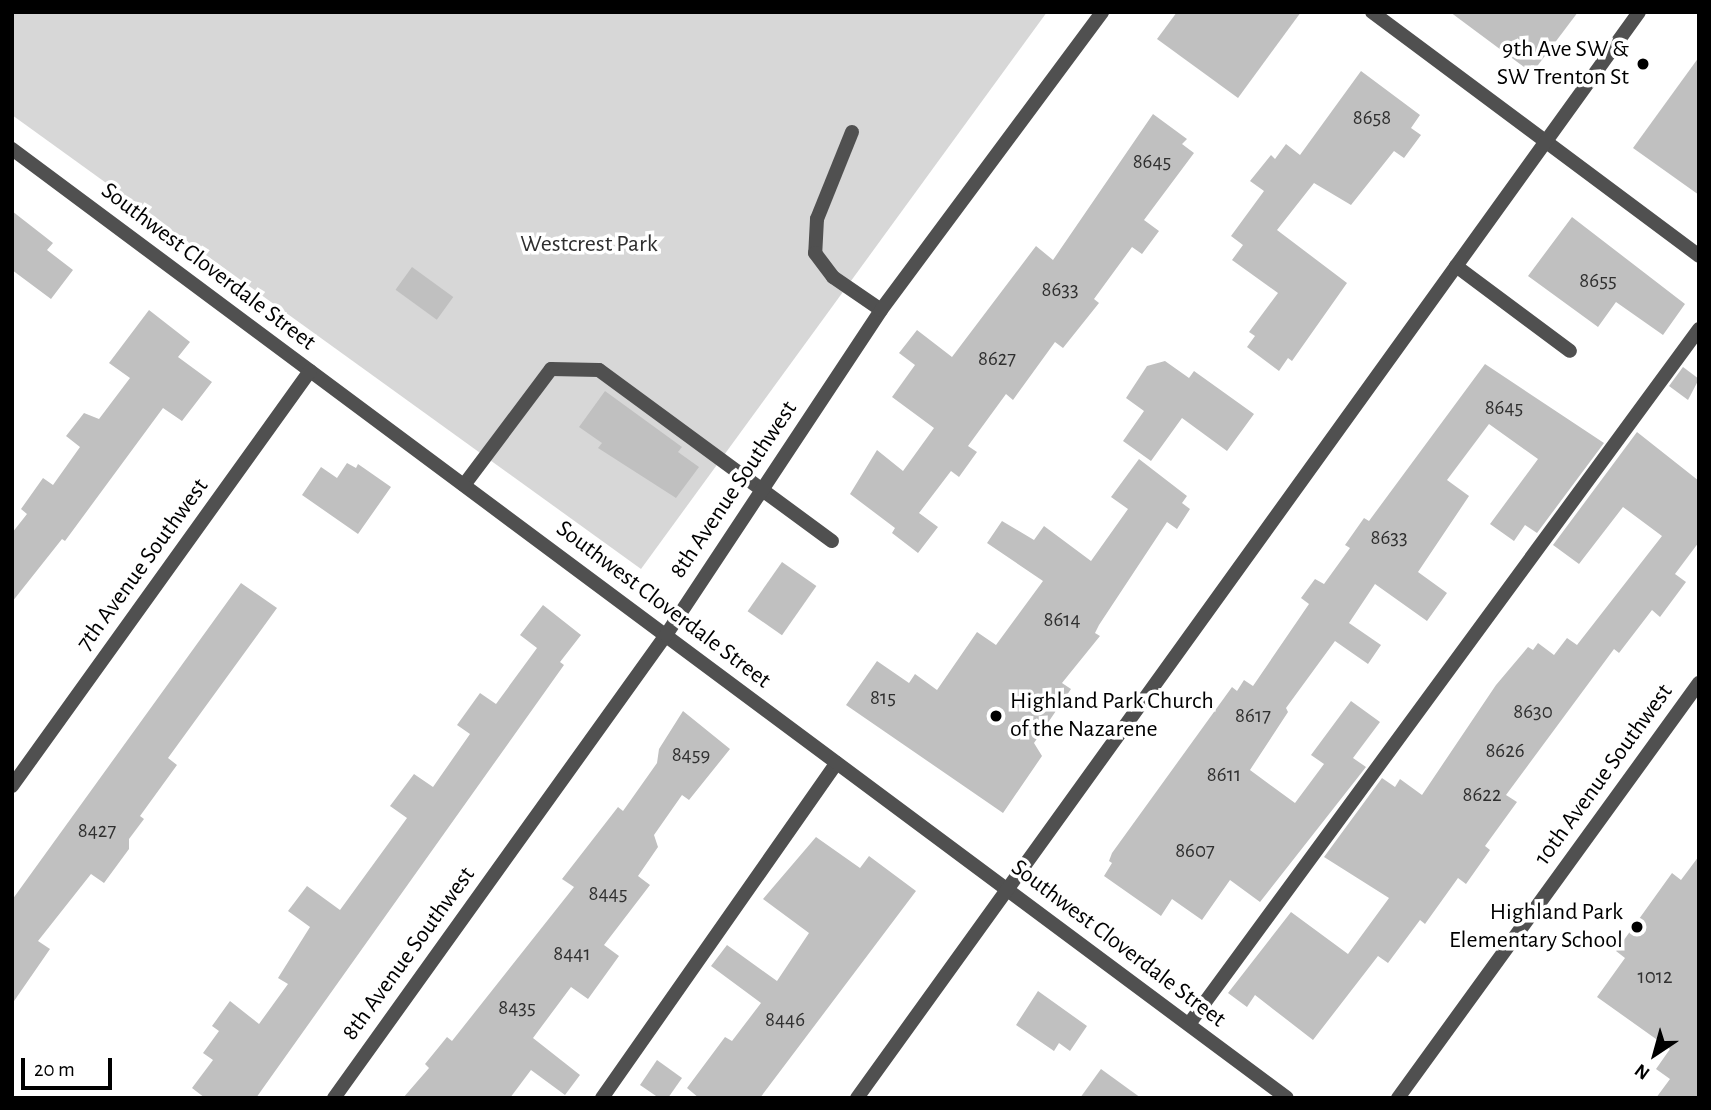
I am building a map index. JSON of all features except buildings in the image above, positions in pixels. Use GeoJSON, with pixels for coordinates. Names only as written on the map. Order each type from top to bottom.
{"type":"FeatureCollection","features":[{"type":"Feature","properties":{"kind":"street","name":"8th Avenue Southwest"},"geometry":{"type":"LineString","coordinates":[[334,1098],[666,635],[881,310],[1102,12]]}},
{"type":"Feature","properties":{"kind":"street"},"geometry":{"type":"LineString","coordinates":[[1372,12],[1699,256]]}},
{"type":"Feature","properties":{"kind":"street"},"geometry":{"type":"LineString","coordinates":[[856,1098],[1639,12]]}},
{"type":"Feature","properties":{"kind":"street"},"geometry":{"type":"LineString","coordinates":[[852,132],[817,219],[815,253],[833,276],[881,310]]}},
{"type":"Feature","properties":{"kind":"street","name":"Southwest Cloverdale Street"},"geometry":{"type":"LineString","coordinates":[[12,149],[1287,1098]]}},
{"type":"Feature","properties":{"kind":"street"},"geometry":{"type":"LineString","coordinates":[[1456,266],[1570,351]]}},
{"type":"Feature","properties":{"kind":"street"},"geometry":{"type":"LineString","coordinates":[[1189,1024],[1699,329]]}},
{"type":"Feature","properties":{"kind":"street"},"geometry":{"type":"LineString","coordinates":[[464,485],[551,369],[599,370],[832,541]]}},
{"type":"Feature","properties":{"kind":"street","name":"7th Avenue Southwest"},"geometry":{"type":"LineString","coordinates":[[12,786],[310,371]]}},
{"type":"Feature","properties":{"kind":"street","name":"10th Avenue Southwest"},"geometry":{"type":"LineString","coordinates":[[1398,1098],[1699,683]]}},
{"type":"Feature","properties":{"kind":"street"},"geometry":{"type":"LineString","coordinates":[[602,1098],[836,763]]}},
{"type":"Feature","properties":{"kind":"green space","name":"Westcrest Park"},"geometry":{"type":"Polygon","coordinates":[[[12,12],[1047,12],[641,569],[12,115],[12,12]]]}},
{"type":"Feature","properties":{"kind":"place","name":"9th Ave SW & SW Trenton St"},"geometry":{"type":"Point","coordinates":[1643,64]}},
{"type":"Feature","properties":{"kind":"place","name":"Highland Park Church of the Nazarene"},"geometry":{"type":"Point","coordinates":[996,716]}},
{"type":"Feature","properties":{"kind":"place","name":"Highland Park Elementary School"},"geometry":{"type":"Point","coordinates":[1637,927]}}]}
